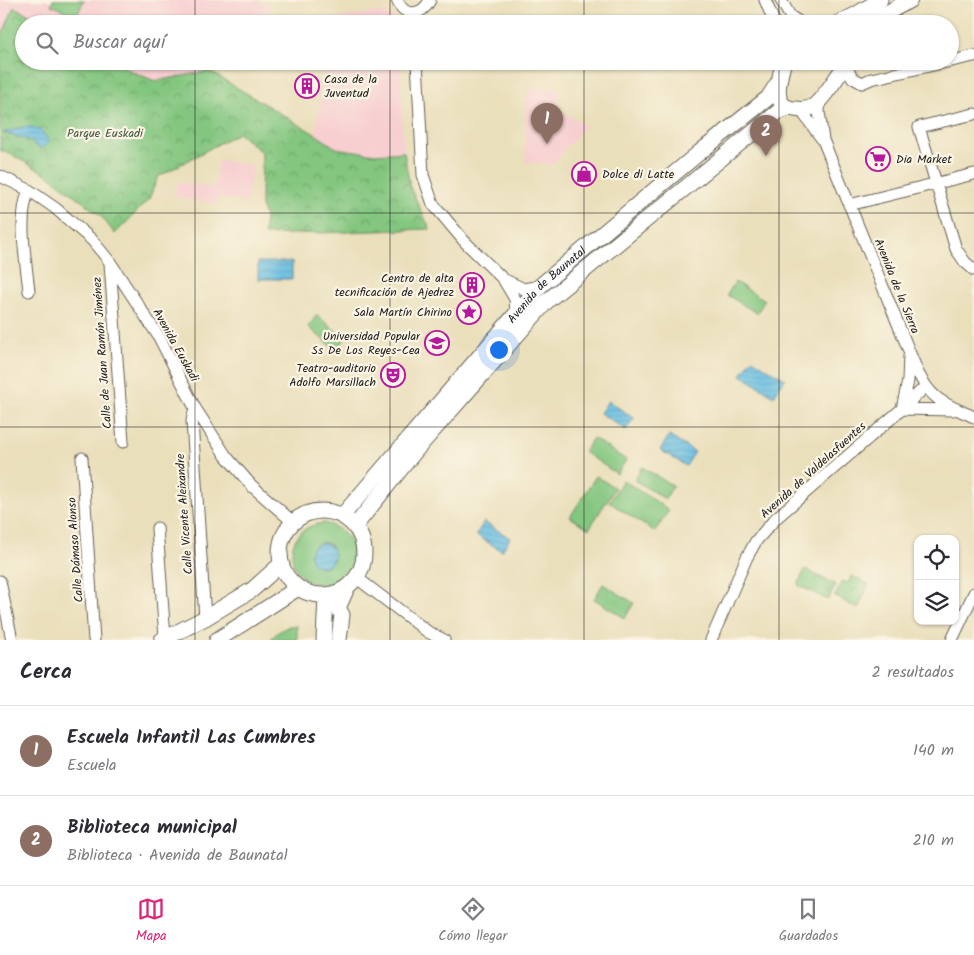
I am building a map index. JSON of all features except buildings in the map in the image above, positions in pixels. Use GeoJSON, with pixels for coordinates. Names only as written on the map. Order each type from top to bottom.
{"type":"FeatureCollection","features":[{"type":"Feature","properties":{"kind":"main road"},"geometry":{"type":"LineString","coordinates":[[855,15],[880,0]]}},
{"type":"Feature","properties":{"kind":"main road"},"geometry":{"type":"LineString","coordinates":[[883,15],[910,0]]}},
{"type":"Feature","properties":{"kind":"main road"},"geometry":{"type":"LineString","coordinates":[[781,70],[777,84],[778,95],[781,103],[794,109]]}},
{"type":"Feature","properties":{"kind":"main road"},"geometry":{"type":"LineString","coordinates":[[820,100],[841,70]]}},
{"type":"Feature","properties":{"kind":"main road","name":"Avenida de Baunatal"},"geometry":{"type":"LineString","coordinates":[[342,516],[540,286],[700,152],[768,98],[777,84]]}},
{"type":"Feature","properties":{"kind":"main road","name":"Avenida de Baunatal"},"geometry":{"type":"LineString","coordinates":[[355,526],[416,450],[547,301],[775,114],[794,109],[811,108],[820,100]]}},
{"type":"Feature","properties":{"kind":"main road"},"geometry":{"type":"LineString","coordinates":[[340,640],[342,616],[338,608],[363,565],[362,538],[355,526],[342,516],[330,511],[304,514],[293,522],[284,534],[280,549],[281,564],[287,577],[298,588],[311,594],[326,596],[337,593],[352,583]]}},
{"type":"Feature","properties":{"kind":"main road"},"geometry":{"type":"LineString","coordinates":[[164,639],[205,618],[252,590],[281,564]]}},
{"type":"Feature","properties":{"kind":"main road"},"geometry":{"type":"LineString","coordinates":[[217,640],[298,588]]}},
{"type":"Feature","properties":{"kind":"main road"},"geometry":{"type":"LineString","coordinates":[[324,640],[326,596]]}},
{"type":"Feature","properties":{"kind":"street"},"geometry":{"type":"LineString","coordinates":[[387,0],[401,5],[413,13],[422,10]]}},
{"type":"Feature","properties":{"kind":"street"},"geometry":{"type":"LineString","coordinates":[[420,15],[430,0]]}},
{"type":"Feature","properties":{"kind":"street"},"geometry":{"type":"LineString","coordinates":[[765,0],[771,15]]}},
{"type":"Feature","properties":{"kind":"street"},"geometry":{"type":"LineString","coordinates":[[781,0],[789,15]]}},
{"type":"Feature","properties":{"kind":"street"},"geometry":{"type":"LineString","coordinates":[[959,59],[974,56]]}},
{"type":"Feature","properties":{"kind":"street"},"geometry":{"type":"LineString","coordinates":[[417,70],[423,176],[433,204],[465,242],[503,279],[515,299],[516,314]]}},
{"type":"Feature","properties":{"kind":"street"},"geometry":{"type":"LineString","coordinates":[[848,70],[853,78],[862,82],[911,70]]}},
{"type":"Feature","properties":{"kind":"street","name":"Avenida de la Sierra"},"geometry":{"type":"LineString","coordinates":[[820,100],[819,112],[823,140],[925,387],[940,402],[974,417]]}},
{"type":"Feature","properties":{"kind":"street","name":"Avenida de la Sierra"},"geometry":{"type":"LineString","coordinates":[[794,109],[823,140]]}},
{"type":"Feature","properties":{"kind":"street"},"geometry":{"type":"LineString","coordinates":[[974,114],[919,127],[956,250],[974,270]]}},
{"type":"Feature","properties":{"kind":"street"},"geometry":{"type":"LineString","coordinates":[[849,205],[974,174]]}},
{"type":"Feature","properties":{"kind":"street","name":"Avenida Euskadi"},"geometry":{"type":"LineString","coordinates":[[0,176],[29,190],[55,208],[92,240],[110,262],[159,337],[194,408],[226,456],[252,486],[293,522]]}},
{"type":"Feature","properties":{"kind":"street"},"geometry":{"type":"LineString","coordinates":[[29,190],[24,203],[22,217],[30,291]]}},
{"type":"Feature","properties":{"kind":"street","name":"Calle de Juan Ramón Jiménez"},"geometry":{"type":"LineString","coordinates":[[110,262],[110,288],[123,442]]}},
{"type":"Feature","properties":{"kind":"street"},"geometry":{"type":"LineString","coordinates":[[503,279],[524,289],[540,286]]}},
{"type":"Feature","properties":{"kind":"street"},"geometry":{"type":"LineString","coordinates":[[909,351],[908,381],[902,409],[958,410]]}},
{"type":"Feature","properties":{"kind":"street","name":"Avenida de Valdelasfuentes"},"geometry":{"type":"LineString","coordinates":[[711,640],[747,557],[756,541],[775,520],[925,387]]}},
{"type":"Feature","properties":{"kind":"street","name":"Calle Vicente Aleixandre"},"geometry":{"type":"LineString","coordinates":[[194,408],[192,421],[205,618]]}},
{"type":"Feature","properties":{"kind":"street","name":"Calle Dámaso Alonso"},"geometry":{"type":"LineString","coordinates":[[82,458],[94,640]]}},
{"type":"Feature","properties":{"kind":"street"},"geometry":{"type":"LineString","coordinates":[[157,528],[164,639]]}},
{"type":"Feature","properties":{"kind":"street"},"geometry":{"type":"LineString","coordinates":[[0,581],[12,640]]}},
{"type":"Feature","properties":{"kind":"street"},"geometry":{"type":"LineString","coordinates":[[352,583],[428,632],[444,640]]}},
{"type":"Feature","properties":{"kind":"street"},"geometry":{"type":"LineString","coordinates":[[952,640],[974,593]]}},
{"type":"Feature","properties":{"kind":"shaded area"},"geometry":{"type":"Polygon","coordinates":[[[0,0],[253,0],[272,5],[263,15],[30,15],[14,7],[0,40],[0,0]]]}},
{"type":"Feature","properties":{"kind":"shaded area"},"geometry":{"type":"Polygon","coordinates":[[[378,12],[388,15],[358,15],[378,12]]]}},
{"type":"Feature","properties":{"kind":"shaded area"},"geometry":{"type":"Polygon","coordinates":[[[130,70],[210,70],[155,81],[130,70]]]}},
{"type":"Feature","properties":{"kind":"shaded area"},"geometry":{"type":"Polygon","coordinates":[[[325,70],[400,70],[404,152],[375,154],[336,148],[315,134],[325,70]]]}},
{"type":"Feature","properties":{"kind":"shaded area"},"geometry":{"type":"Polygon","coordinates":[[[558,88],[560,110],[585,126],[553,164],[525,162],[526,94],[529,89],[558,88]]]}},
{"type":"Feature","properties":{"kind":"shaded area"},"geometry":{"type":"Polygon","coordinates":[[[218,160],[253,165],[247,202],[218,197],[217,204],[174,197],[177,182],[214,188],[218,160]]]}},
{"type":"Feature","properties":{"kind":"green space"},"geometry":{"type":"Polygon","coordinates":[[[53,0],[84,0],[77,15],[51,5],[53,0]]]}},
{"type":"Feature","properties":{"kind":"green space","name":"Parque Euskadi"},"geometry":{"type":"Polygon","coordinates":[[[14,7],[30,15],[15,15],[15,70],[130,70],[155,81],[209,71],[336,148],[375,154],[404,152],[410,187],[430,229],[264,235],[265,217],[261,206],[262,152],[238,133],[158,177],[149,199],[115,234],[101,216],[48,175],[0,150],[0,40],[14,7]]]}},
{"type":"Feature","properties":{"kind":"green space"},"geometry":{"type":"Polygon","coordinates":[[[735,282],[765,300],[757,313],[727,295],[735,282]]]}},
{"type":"Feature","properties":{"kind":"green space"},"geometry":{"type":"Polygon","coordinates":[[[317,315],[345,339],[336,350],[308,327],[317,315]]]}},
{"type":"Feature","properties":{"kind":"green space"},"geometry":{"type":"Polygon","coordinates":[[[593,438],[626,460],[617,474],[584,452],[593,438]]]}},
{"type":"Feature","properties":{"kind":"green space"},"geometry":{"type":"Polygon","coordinates":[[[642,467],[673,486],[665,499],[634,480],[642,467]]]}},
{"type":"Feature","properties":{"kind":"green space"},"geometry":{"type":"Polygon","coordinates":[[[596,476],[615,488],[589,529],[570,517],[596,476]]]}},
{"type":"Feature","properties":{"kind":"green space"},"geometry":{"type":"Polygon","coordinates":[[[623,480],[669,510],[655,532],[609,502],[623,480]]]}},
{"type":"Feature","properties":{"kind":"green space"},"geometry":{"type":"Polygon","coordinates":[[[325,523],[332,525],[348,538],[353,551],[353,558],[350,569],[338,581],[316,584],[305,579],[296,570],[292,559],[293,547],[298,536],[309,527],[325,523]],[[322,542],[312,548],[310,555],[324,567],[334,560],[330,544],[322,542]]]}},
{"type":"Feature","properties":{"kind":"green space"},"geometry":{"type":"Polygon","coordinates":[[[805,569],[836,585],[828,600],[798,585],[805,569]]]}},
{"type":"Feature","properties":{"kind":"green space"},"geometry":{"type":"Polygon","coordinates":[[[852,576],[869,584],[858,609],[835,596],[843,581],[848,583],[852,576]]]}},
{"type":"Feature","properties":{"kind":"green space"},"geometry":{"type":"Polygon","coordinates":[[[603,584],[634,603],[625,618],[594,599],[603,584]]]}},
{"type":"Feature","properties":{"kind":"green space"},"geometry":{"type":"Polygon","coordinates":[[[289,626],[297,626],[297,640],[269,640],[280,631],[289,626]]]}},
{"type":"Feature","properties":{"kind":"water"},"geometry":{"type":"Polygon","coordinates":[[[27,126],[40,130],[50,141],[41,149],[29,140],[3,133],[27,126]]]}},
{"type":"Feature","properties":{"kind":"water"},"geometry":{"type":"Polygon","coordinates":[[[258,262],[292,262],[292,279],[258,279],[258,262]]]}},
{"type":"Feature","properties":{"kind":"water"},"geometry":{"type":"Polygon","coordinates":[[[752,359],[785,379],[774,396],[741,375],[752,359]]]}},
{"type":"Feature","properties":{"kind":"water"},"geometry":{"type":"Polygon","coordinates":[[[608,401],[634,418],[626,430],[600,413],[608,401]]]}},
{"type":"Feature","properties":{"kind":"water"},"geometry":{"type":"Polygon","coordinates":[[[669,436],[695,452],[686,466],[660,450],[669,436]]]}},
{"type":"Feature","properties":{"kind":"water"},"geometry":{"type":"Polygon","coordinates":[[[484,522],[510,538],[502,551],[476,535],[484,522]]]}},
{"type":"Feature","properties":{"kind":"water"},"geometry":{"type":"Polygon","coordinates":[[[317,543],[327,543],[334,550],[334,560],[327,567],[317,567],[310,560],[310,550],[317,543]]]}},
{"type":"Feature","properties":{"kind":"place","name":"Casa de la Juventud"},"geometry":{"type":"Point","coordinates":[307,86]}},
{"type":"Feature","properties":{"kind":"place","name":"Escuela Infantil Las Cumbres"},"geometry":{"type":"Point","coordinates":[547,144]}},
{"type":"Feature","properties":{"kind":"place","name":"Biblioteca municipal"},"geometry":{"type":"Point","coordinates":[766,156]}},
{"type":"Feature","properties":{"kind":"place","name":"Dia Market"},"geometry":{"type":"Point","coordinates":[878,159]}},
{"type":"Feature","properties":{"kind":"place","name":"Dolce di Latte"},"geometry":{"type":"Point","coordinates":[584,174]}},
{"type":"Feature","properties":{"kind":"place","name":"Centro de alta tecnificación de Ajedrez"},"geometry":{"type":"Point","coordinates":[472,285]}},
{"type":"Feature","properties":{"kind":"place","name":"Sala Martín Chirino"},"geometry":{"type":"Point","coordinates":[469,312]}},
{"type":"Feature","properties":{"kind":"place","name":"Universidad Popular Ss De Los Reyes-Cea"},"geometry":{"type":"Point","coordinates":[437,343]}},
{"type":"Feature","properties":{"kind":"place","name":"Teatro-auditorio Adolfo Marsillach"},"geometry":{"type":"Point","coordinates":[393,375]}}]}
